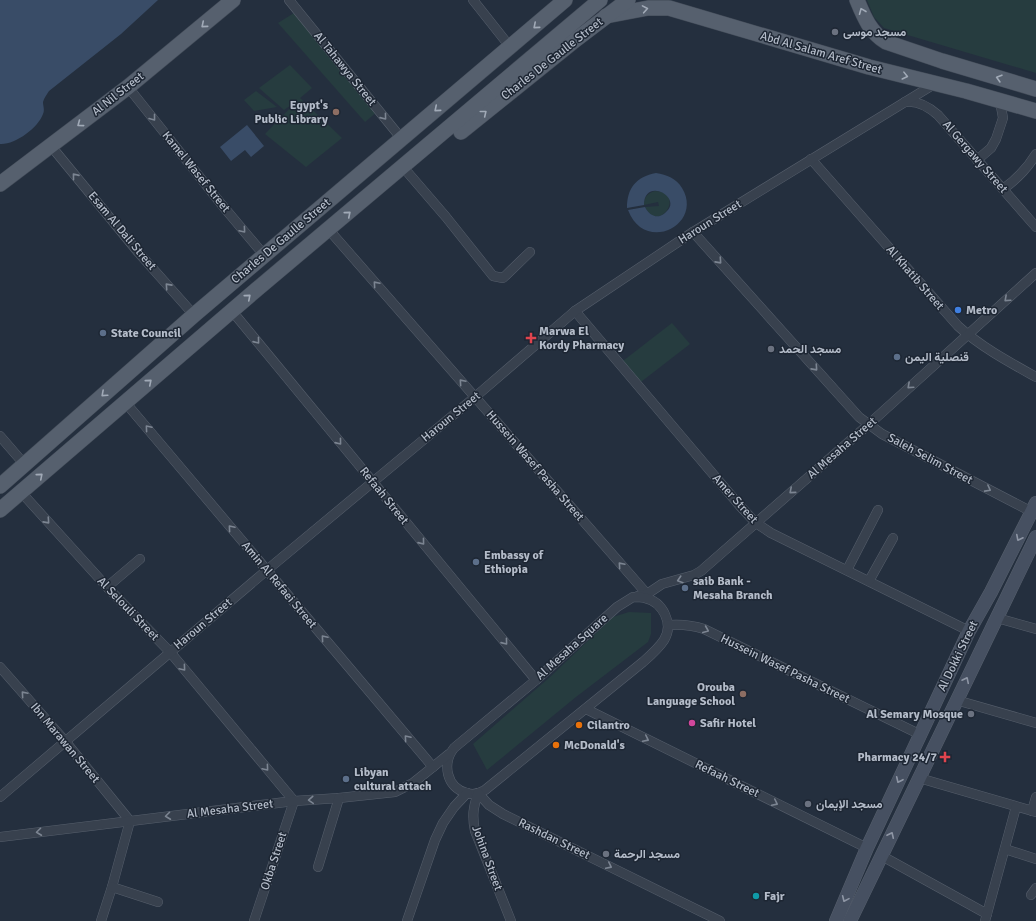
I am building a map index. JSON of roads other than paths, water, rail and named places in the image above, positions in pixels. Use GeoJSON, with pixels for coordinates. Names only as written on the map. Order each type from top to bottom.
{"type":"FeatureCollection","features":[{"type":"Feature","properties":{"kind":"main road","name":"Al Nil Street"},"geometry":{"type":"LineString","coordinates":[[0,184],[128,87],[234,0]]}},
{"type":"Feature","properties":{"kind":"main road","name":"Charles De Gaulle Street"},"geometry":{"type":"LineString","coordinates":[[0,486],[194,315],[401,138],[511,48],[566,0]]}},
{"type":"Feature","properties":{"kind":"main road","name":"Charles De Gaulle Street"},"geometry":{"type":"LineString","coordinates":[[0,510],[232,311],[600,0]]}},
{"type":"Feature","properties":{"kind":"main road","name":"Charles De Gaulle Street"},"geometry":{"type":"LineString","coordinates":[[417,156],[436,152],[574,41],[628,0]]}},
{"type":"Feature","properties":{"kind":"main road"},"geometry":{"type":"LineString","coordinates":[[857,0],[870,28],[880,38],[942,61],[1036,89]]}},
{"type":"Feature","properties":{"kind":"main road","name":"Abd Al Salam Aref Street"},"geometry":{"type":"LineString","coordinates":[[606,16],[648,8],[669,8],[869,67],[936,83],[1036,111]]}},
{"type":"Feature","properties":{"kind":"main road"},"geometry":{"type":"LineString","coordinates":[[936,83],[942,61]]}},
{"type":"Feature","properties":{"kind":"main road","name":"Al Dokki Street"},"geometry":{"type":"LineString","coordinates":[[836,921],[867,848],[969,631],[991,592],[1034,508]]}},
{"type":"Feature","properties":{"kind":"main road","name":"Al Dokki Street"},"geometry":{"type":"LineString","coordinates":[[850,921],[1036,537]]}},
{"type":"Feature","properties":{"kind":"street","name":"Al Tahawya Street"},"geometry":{"type":"LineString","coordinates":[[289,0],[401,138]]}},
{"type":"Feature","properties":{"kind":"street"},"geometry":{"type":"LineString","coordinates":[[473,0],[511,48]]}},
{"type":"Feature","properties":{"kind":"street","name":"Haroun Street"},"geometry":{"type":"LineString","coordinates":[[0,797],[372,481],[475,397],[575,311],[693,232],[936,83]]}},
{"type":"Feature","properties":{"kind":"street","name":"Kamel Wasef Street"},"geometry":{"type":"LineString","coordinates":[[128,87],[264,255]]}},
{"type":"Feature","properties":{"kind":"street","name":"Al Gergawy Street"},"geometry":{"type":"LineString","coordinates":[[904,102],[912,101],[922,104],[938,115],[1002,189],[1032,216],[1036,228]]}},
{"type":"Feature","properties":{"kind":"street"},"geometry":{"type":"LineString","coordinates":[[977,160],[991,148],[996,138],[1003,118],[1000,101]]}},
{"type":"Feature","properties":{"kind":"street","name":"Esam Al Dali Street"},"geometry":{"type":"LineString","coordinates":[[51,146],[138,252],[194,315]]}},
{"type":"Feature","properties":{"kind":"street"},"geometry":{"type":"LineString","coordinates":[[1002,189],[1022,174],[1030,165],[1036,154]]}},
{"type":"Feature","properties":{"kind":"street","name":"Al Khatib Street"},"geometry":{"type":"LineString","coordinates":[[811,159],[958,326],[986,348],[1036,377]]}},
{"type":"Feature","properties":{"kind":"street"},"geometry":{"type":"LineString","coordinates":[[403,167],[446,217],[493,276],[502,278],[530,252]]}},
{"type":"Feature","properties":{"kind":"street","name":"Hussein Wasef Pasha Street"},"geometry":{"type":"LineString","coordinates":[[329,230],[646,594]]}},
{"type":"Feature","properties":{"kind":"street","name":"Saleh Selim Street"},"geometry":{"type":"LineString","coordinates":[[693,232],[859,417],[868,425],[882,434],[1034,508]]}},
{"type":"Feature","properties":{"kind":"street","name":"Al Mesaha Street"},"geometry":{"type":"LineString","coordinates":[[633,597],[646,594],[662,584],[694,575],[701,571],[868,425],[1036,273]]}},
{"type":"Feature","properties":{"kind":"street","name":"Refaah Street"},"geometry":{"type":"LineString","coordinates":[[232,311],[536,680]]}},
{"type":"Feature","properties":{"kind":"street","name":"Amer Street"},"geometry":{"type":"LineString","coordinates":[[575,311],[756,523],[771,533],[969,631]]}},
{"type":"Feature","properties":{"kind":"street","name":"Amin Al Refaei Street"},"geometry":{"type":"LineString","coordinates":[[126,402],[432,768]]}},
{"type":"Feature","properties":{"kind":"street"},"geometry":{"type":"LineString","coordinates":[[0,436],[25,465]]}},
{"type":"Feature","properties":{"kind":"street","name":"Al Selouli Street"},"geometry":{"type":"LineString","coordinates":[[21,492],[107,588],[170,652],[294,801]]}},
{"type":"Feature","properties":{"kind":"street"},"geometry":{"type":"LineString","coordinates":[[847,570],[878,510]]}},
{"type":"Feature","properties":{"kind":"street"},"geometry":{"type":"LineString","coordinates":[[869,581],[893,538]]}},
{"type":"Feature","properties":{"kind":"street"},"geometry":{"type":"LineString","coordinates":[[107,588],[140,559]]}},
{"type":"Feature","properties":{"kind":"street"},"geometry":{"type":"LineString","coordinates":[[449,754],[446,766],[449,777],[456,787],[467,793],[478,793],[494,784],[643,662],[666,638],[668,625],[665,613],[657,603],[646,598],[633,597]]}},
{"type":"Feature","properties":{"kind":"street","name":"Al Mesaha Square"},"geometry":{"type":"LineString","coordinates":[[449,754],[462,740],[536,680],[617,607],[633,597]]}},
{"type":"Feature","properties":{"kind":"street"},"geometry":{"type":"LineString","coordinates":[[997,618],[1036,630]]}},
{"type":"Feature","properties":{"kind":"street","name":"Hussein Wasef Pasha Street"},"geometry":{"type":"LineString","coordinates":[[668,625],[692,625],[704,629],[921,735]]}},
{"type":"Feature","properties":{"kind":"street","name":"Ibn Marawan Street"},"geometry":{"type":"LineString","coordinates":[[0,667],[65,741],[130,821]]}},
{"type":"Feature","properties":{"kind":"street"},"geometry":{"type":"LineString","coordinates":[[956,700],[1036,723]]}},
{"type":"Feature","properties":{"kind":"street","name":"Refaah Street"},"geometry":{"type":"LineString","coordinates":[[586,709],[867,848]]}},
{"type":"Feature","properties":{"kind":"street","name":"Al Mesaha Street"},"geometry":{"type":"LineString","coordinates":[[0,837],[294,801],[395,792],[413,784],[449,754]]}},
{"type":"Feature","properties":{"kind":"street"},"geometry":{"type":"LineString","coordinates":[[919,778],[1034,812],[1036,797]]}},
{"type":"Feature","properties":{"kind":"street"},"geometry":{"type":"LineString","coordinates":[[407,921],[435,840],[443,823],[454,807],[467,793]]}},
{"type":"Feature","properties":{"kind":"street","name":"Johina Street"},"geometry":{"type":"LineString","coordinates":[[478,793],[474,806],[473,818],[475,831],[511,921]]}},
{"type":"Feature","properties":{"kind":"street","name":"Rashdan Street"},"geometry":{"type":"LineString","coordinates":[[478,793],[489,805],[502,814],[720,921]]}},
{"type":"Feature","properties":{"kind":"street"},"geometry":{"type":"LineString","coordinates":[[318,867],[339,798]]}},
{"type":"Feature","properties":{"kind":"street","name":"Okba Street"},"geometry":{"type":"LineString","coordinates":[[254,921],[294,801]]}},
{"type":"Feature","properties":{"kind":"street"},"geometry":{"type":"LineString","coordinates":[[882,856],[986,917],[1016,807]]}},
{"type":"Feature","properties":{"kind":"street"},"geometry":{"type":"LineString","coordinates":[[101,921],[130,821]]}},
{"type":"Feature","properties":{"kind":"street"},"geometry":{"type":"LineString","coordinates":[[1005,849],[1036,859]]}},
{"type":"Feature","properties":{"kind":"street"},"geometry":{"type":"LineString","coordinates":[[112,887],[158,902]]}},
{"type":"Feature","properties":{"kind":"water"},"geometry":{"type":"Polygon","coordinates":[[[0,0],[158,0],[121,34],[49,91],[43,102],[43,114],[31,130],[19,139],[6,144],[0,144],[0,0]]]}},
{"type":"Feature","properties":{"kind":"water"},"geometry":{"type":"Polygon","coordinates":[[[247,125],[264,146],[251,157],[245,150],[231,161],[220,147],[247,125]]]}},
{"type":"Feature","properties":{"kind":"water"},"geometry":{"type":"Polygon","coordinates":[[[656,173],[674,179],[682,188],[687,201],[685,213],[679,223],[670,229],[658,232],[647,231],[636,223],[628,210],[645,207],[654,216],[662,215],[670,207],[670,201],[662,192],[650,192],[646,196],[644,205],[627,208],[627,201],[634,184],[643,177],[656,173]]]}},
{"type":"Feature","properties":{"kind":"place","name":"مسجد موسى"},"geometry":{"type":"Point","coordinates":[835,32]}},
{"type":"Feature","properties":{"kind":"place","name":"Egypt's Public Library"},"geometry":{"type":"Point","coordinates":[336,112]}},
{"type":"Feature","properties":{"kind":"place","name":"Metro"},"geometry":{"type":"Point","coordinates":[958,310]}},
{"type":"Feature","properties":{"kind":"place","name":"State Council"},"geometry":{"type":"Point","coordinates":[103,333]}},
{"type":"Feature","properties":{"kind":"place","name":"Marwa El Kordy Pharmacy"},"geometry":{"type":"Point","coordinates":[531,338]}},
{"type":"Feature","properties":{"kind":"place","name":"مسجد الحمد"},"geometry":{"type":"Point","coordinates":[771,349]}},
{"type":"Feature","properties":{"kind":"place","name":"قنصلية اليمن"},"geometry":{"type":"Point","coordinates":[897,357]}},
{"type":"Feature","properties":{"kind":"place","name":"Embassy of Ethiopia"},"geometry":{"type":"Point","coordinates":[476,562]}},
{"type":"Feature","properties":{"kind":"place","name":"saib Bank - Mesaha Branch"},"geometry":{"type":"Point","coordinates":[685,588]}},
{"type":"Feature","properties":{"kind":"place","name":"Orouba Language School"},"geometry":{"type":"Point","coordinates":[743,694]}},
{"type":"Feature","properties":{"kind":"place","name":"Al Semary Mosque"},"geometry":{"type":"Point","coordinates":[971,714]}},
{"type":"Feature","properties":{"kind":"place","name":"Safir Hotel"},"geometry":{"type":"Point","coordinates":[692,723]}},
{"type":"Feature","properties":{"kind":"place","name":"Cilantro"},"geometry":{"type":"Point","coordinates":[579,725]}},
{"type":"Feature","properties":{"kind":"place","name":"McDonald's"},"geometry":{"type":"Point","coordinates":[556,745]}},
{"type":"Feature","properties":{"kind":"place","name":"Pharmacy 24/7"},"geometry":{"type":"Point","coordinates":[945,757]}},
{"type":"Feature","properties":{"kind":"place","name":"Libyan cultural attach"},"geometry":{"type":"Point","coordinates":[346,779]}},
{"type":"Feature","properties":{"kind":"place","name":"مسجد الإيمان"},"geometry":{"type":"Point","coordinates":[808,804]}},
{"type":"Feature","properties":{"kind":"place","name":"مسجد الرحمة"},"geometry":{"type":"Point","coordinates":[606,854]}},
{"type":"Feature","properties":{"kind":"place","name":"Fajr"},"geometry":{"type":"Point","coordinates":[756,896]}}]}
